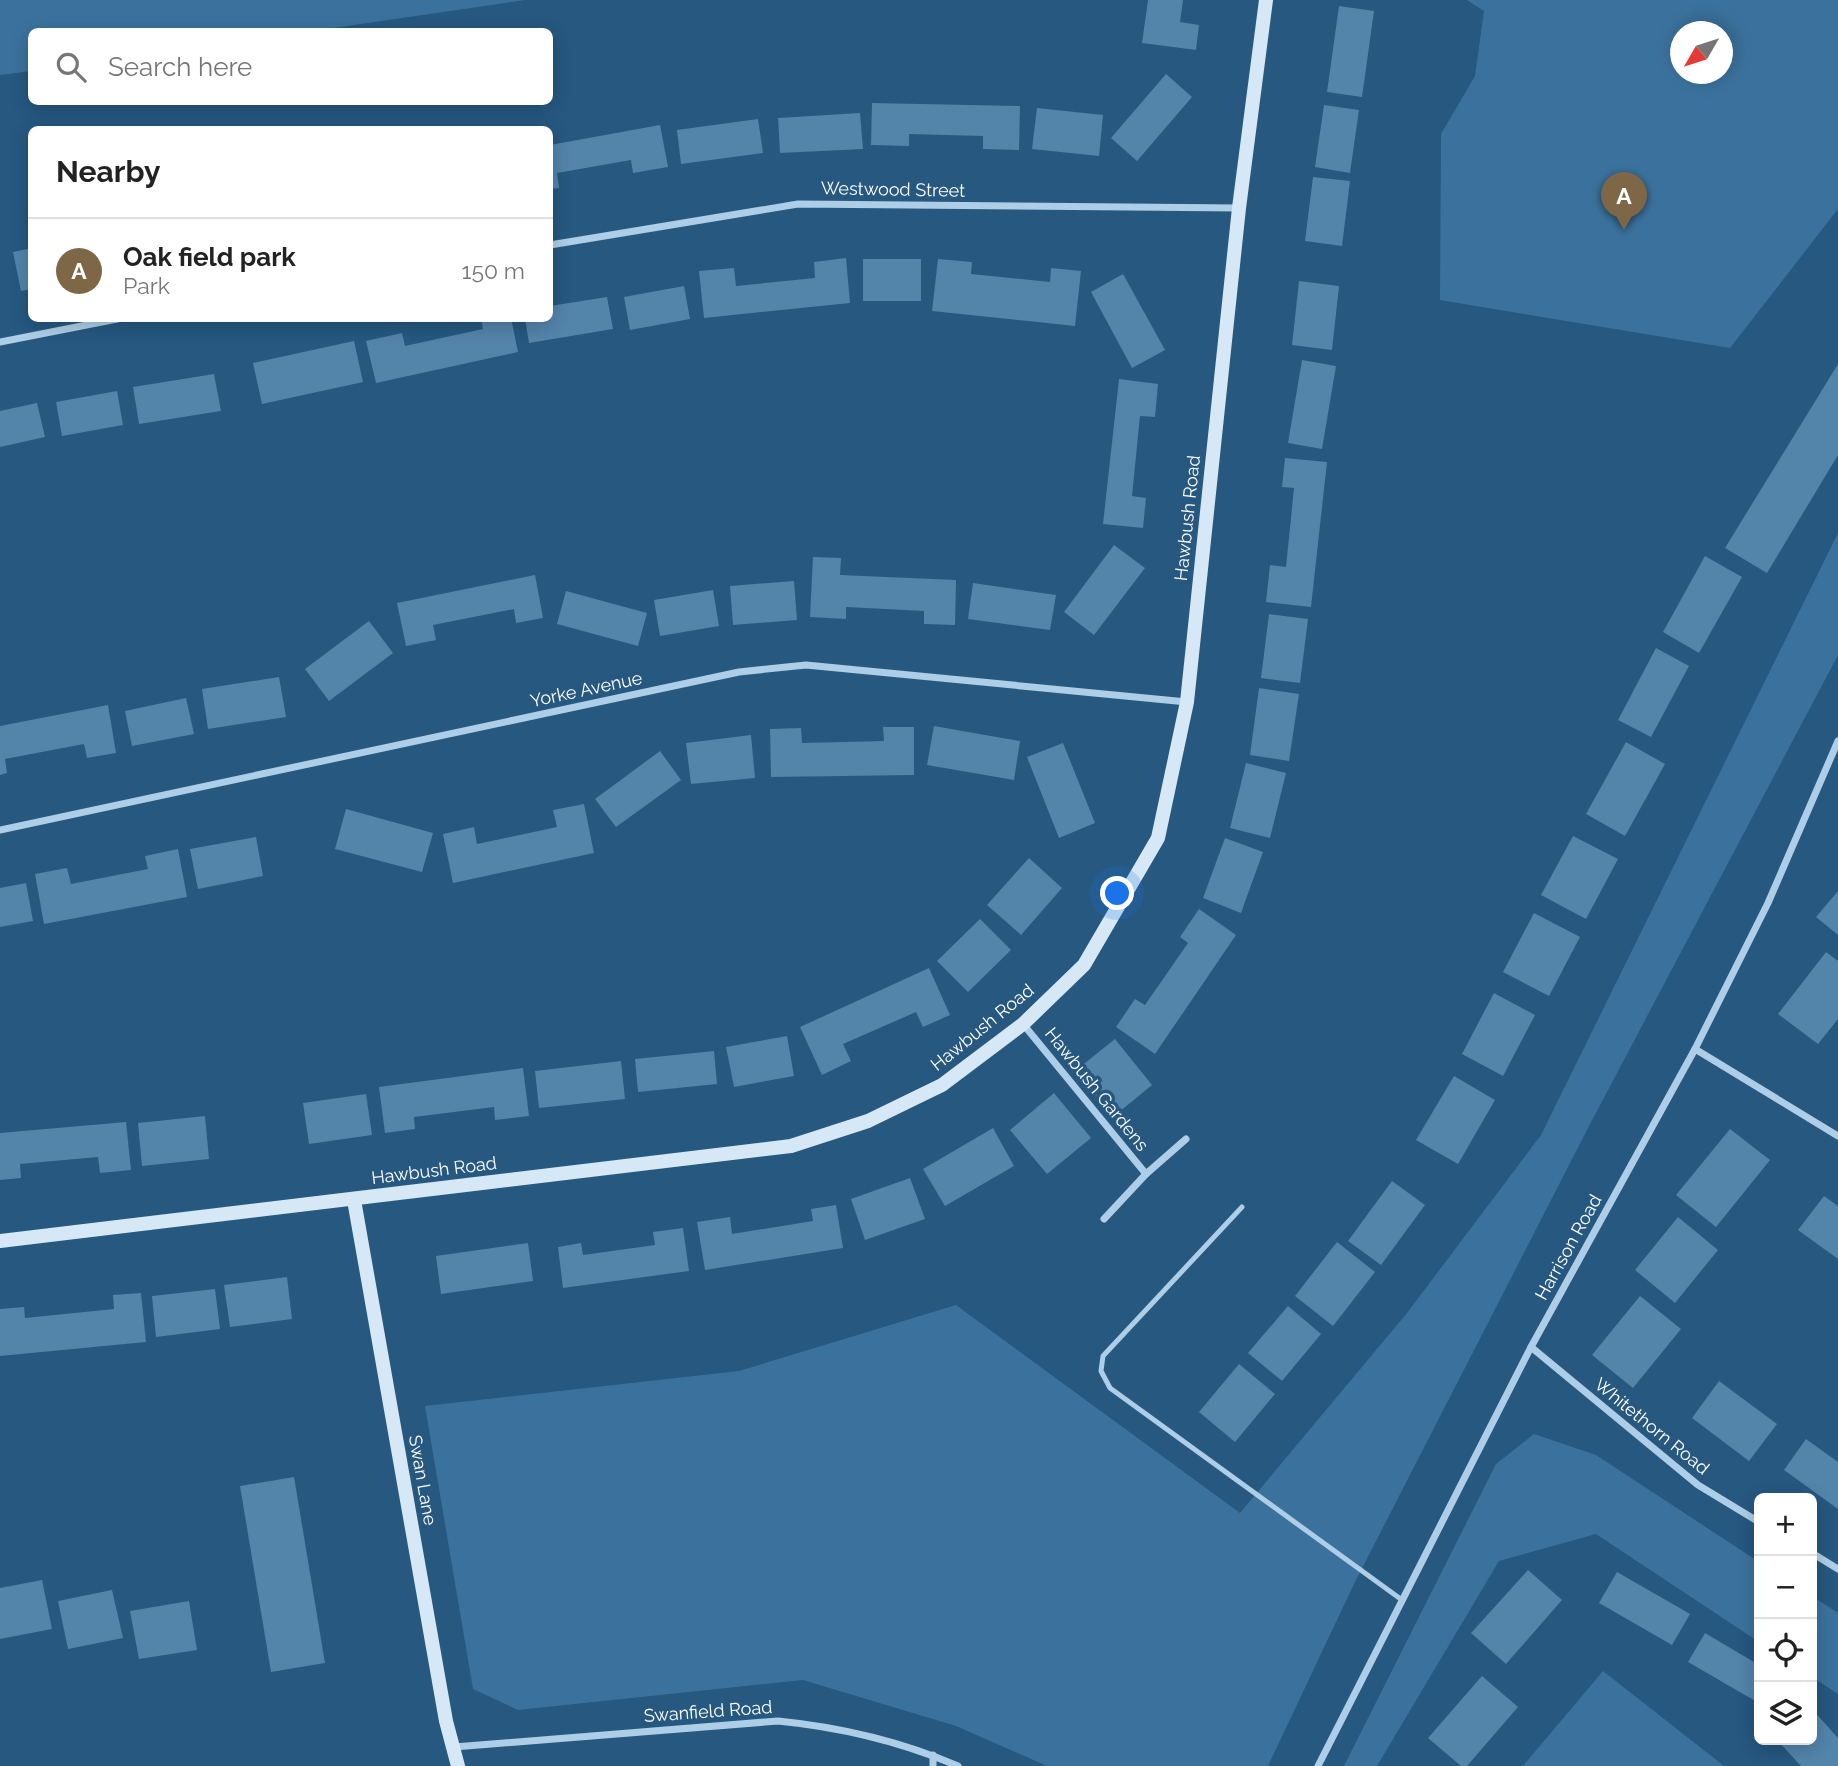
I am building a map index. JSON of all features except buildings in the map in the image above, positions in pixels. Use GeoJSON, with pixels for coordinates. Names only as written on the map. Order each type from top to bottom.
{"type":"FeatureCollection","features":[{"type":"Feature","properties":{"kind":"street","name":"Hawbush Road"},"geometry":{"type":"LineString","coordinates":[[0,1241],[791,1146],[867,1121],[942,1085],[1023,1024],[1084,965],[1158,838],[1187,702],[1239,208],[1266,0]]}},
{"type":"Feature","properties":{"kind":"street","name":"Westwood Street"},"geometry":{"type":"LineString","coordinates":[[553,245],[798,204],[1239,208]]}},
{"type":"Feature","properties":{"kind":"street"},"geometry":{"type":"LineString","coordinates":[[0,342],[102,322]]}},
{"type":"Feature","properties":{"kind":"street","name":"Yorke Avenue"},"geometry":{"type":"LineString","coordinates":[[0,830],[739,672],[806,665],[1187,702]]}},
{"type":"Feature","properties":{"kind":"street","name":"Harrison Road"},"geometry":{"type":"LineString","coordinates":[[1318,1766],[1531,1347],[1695,1049],[1768,903],[1838,741]]}},
{"type":"Feature","properties":{"kind":"street","name":"Hawbush Gardens"},"geometry":{"type":"LineString","coordinates":[[1023,1024],[1146,1174]]}},
{"type":"Feature","properties":{"kind":"street"},"geometry":{"type":"LineString","coordinates":[[1695,1049],[1838,1136]]}},
{"type":"Feature","properties":{"kind":"street","name":"Hawbush Gardens"},"geometry":{"type":"LineString","coordinates":[[1104,1219],[1146,1174],[1186,1139]]}},
{"type":"Feature","properties":{"kind":"street","name":"Swan Lane"},"geometry":{"type":"LineString","coordinates":[[354,1200],[446,1721],[458,1766]]}},
{"type":"Feature","properties":{"kind":"street","name":"Whitethorn Road"},"geometry":{"type":"LineString","coordinates":[[1531,1347],[1698,1486],[1754,1519]]}},
{"type":"Feature","properties":{"kind":"street"},"geometry":{"type":"LineString","coordinates":[[1817,1556],[1838,1569]]}},
{"type":"Feature","properties":{"kind":"street","name":"Swanfield Road"},"geometry":{"type":"LineString","coordinates":[[454,1747],[778,1721],[822,1725],[933,1755],[958,1766]]}},
{"type":"Feature","properties":{"kind":"street"},"geometry":{"type":"LineString","coordinates":[[933,1755],[933,1766]]}},
{"type":"Feature","properties":{"kind":"lane"},"geometry":{"type":"LineString","coordinates":[[1242,1207],[1102,1356],[1101,1371],[1110,1388],[1402,1600]]}},
{"type":"Feature","properties":{"kind":"shaded area"},"geometry":{"type":"Polygon","coordinates":[[[0,0],[525,0],[333,28],[28,28],[28,71],[0,75],[0,0]]]}},
{"type":"Feature","properties":{"kind":"shaded area"},"geometry":{"type":"Polygon","coordinates":[[[1467,0],[1838,0],[1838,209],[1730,348],[1440,300],[1441,134],[1475,76],[1484,11],[1467,0]]]}},
{"type":"Feature","properties":{"kind":"shaded area"},"geometry":{"type":"Polygon","coordinates":[[[1838,533],[1838,655],[1588,1128],[1354,1584],[1268,1766],[1047,1766],[956,1726],[803,1680],[518,1710],[473,1689],[425,1406],[739,1371],[956,1305],[1240,1513],[1407,1313],[1541,1135],[1838,533]]]}},
{"type":"Feature","properties":{"kind":"shaded area"},"geometry":{"type":"Polygon","coordinates":[[[1534,1434],[1596,1455],[1754,1559],[1754,1639],[1596,1534],[1499,1561],[1377,1766],[1344,1766],[1496,1464],[1534,1434]]]}},
{"type":"Feature","properties":{"kind":"shaded area"},"geometry":{"type":"Polygon","coordinates":[[[1817,1599],[1838,1613],[1838,1694],[1817,1680],[1817,1599]]]}},
{"type":"Feature","properties":{"kind":"shaded area"},"geometry":{"type":"Polygon","coordinates":[[[1603,1671],[1724,1766],[1523,1766],[1603,1671]]]}},
{"type":"Feature","properties":{"kind":"place","name":"Oak field park"},"geometry":{"type":"Point","coordinates":[1624,230]}}]}
